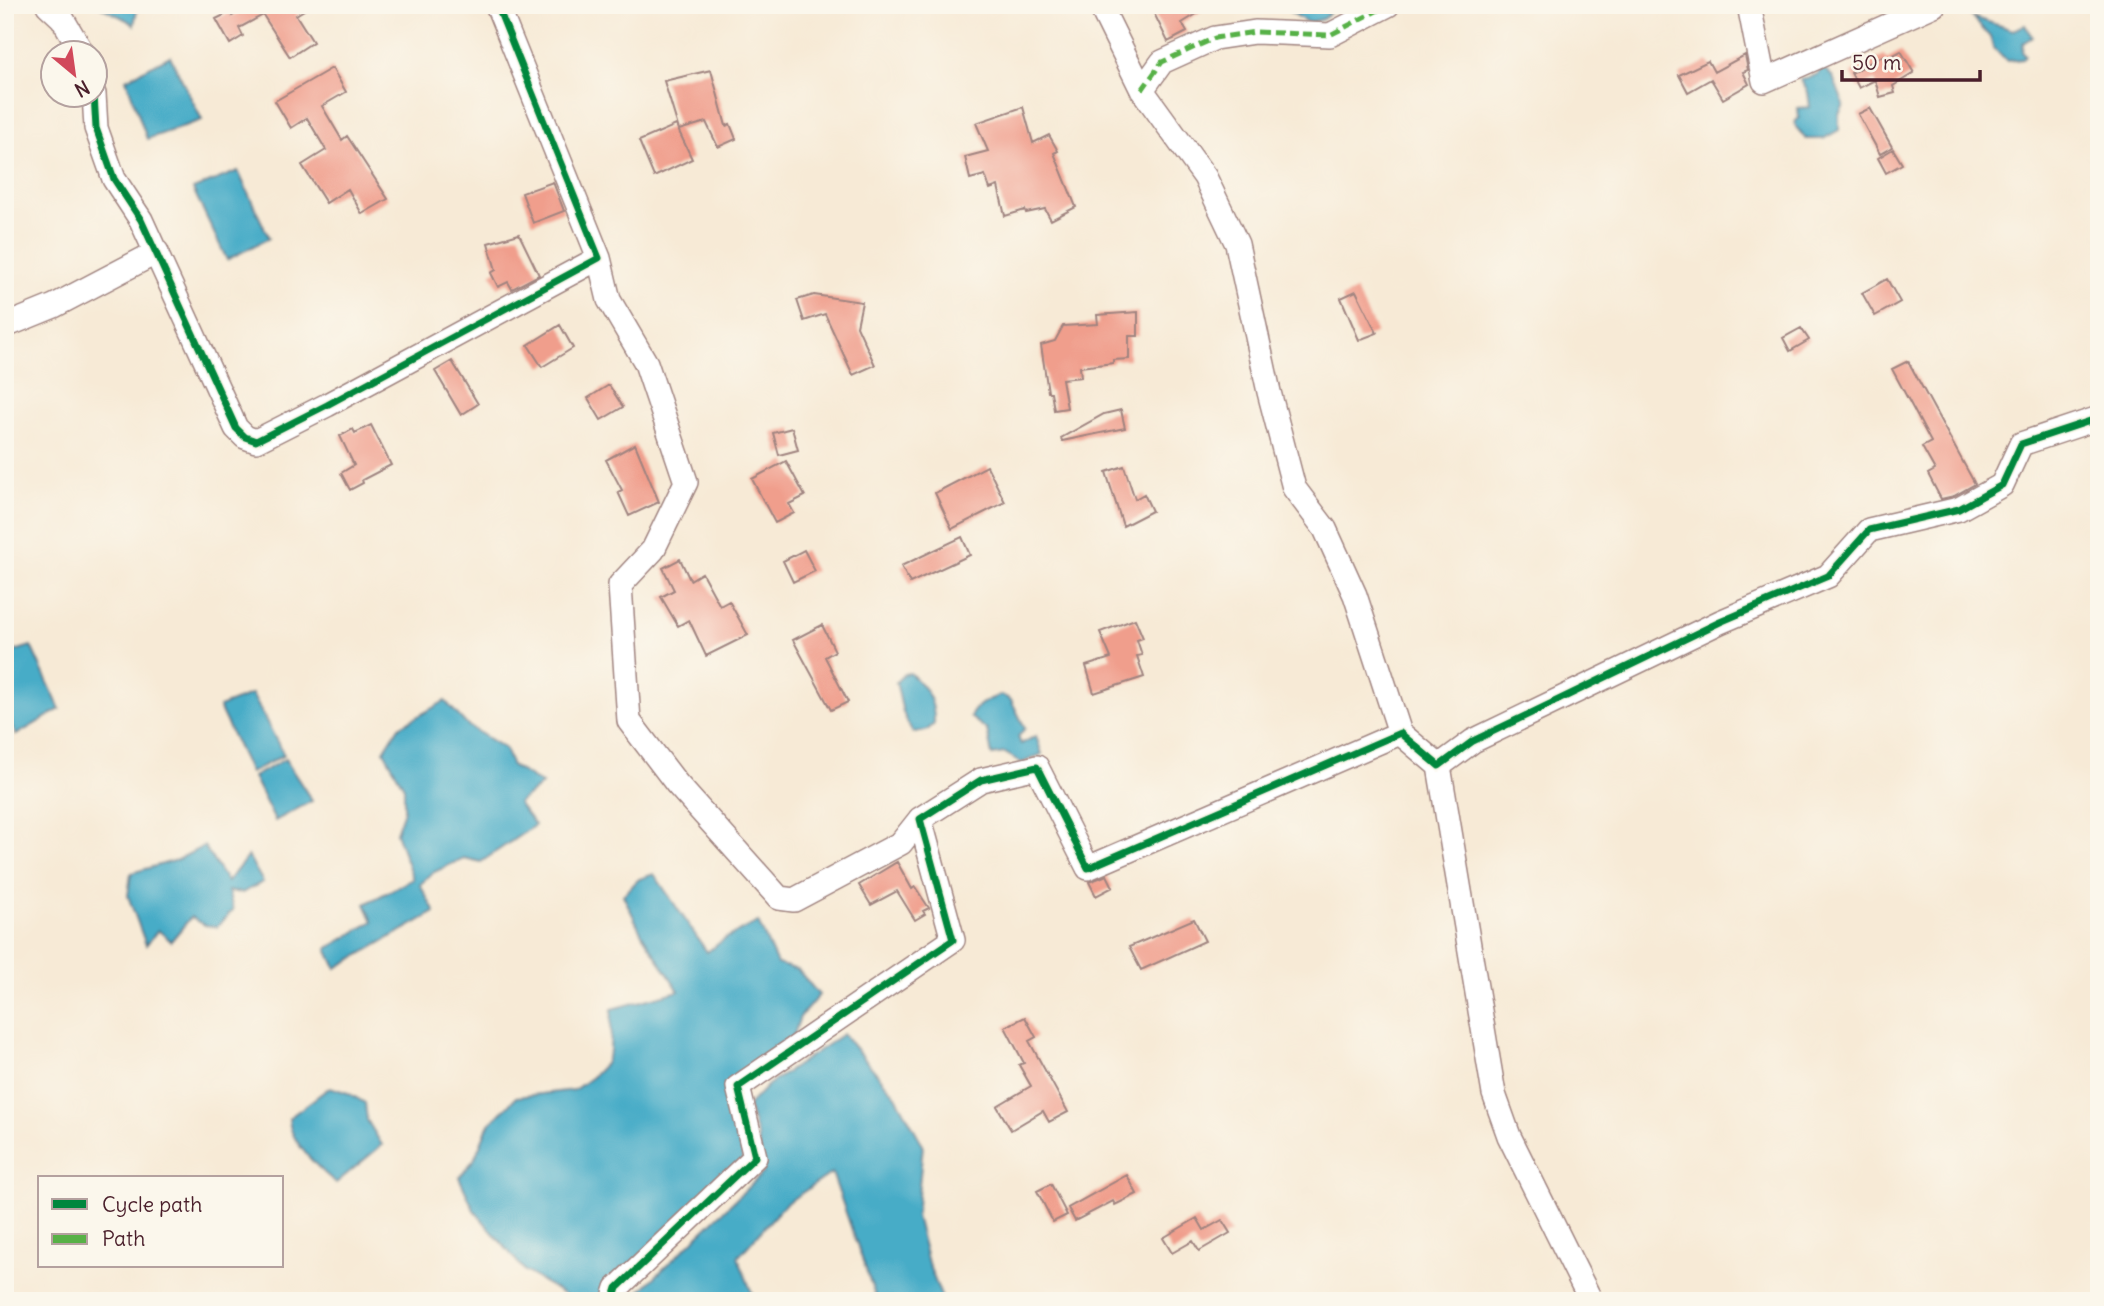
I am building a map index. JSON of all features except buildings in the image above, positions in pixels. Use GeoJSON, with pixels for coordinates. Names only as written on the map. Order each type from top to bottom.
{"type":"FeatureCollection","features":[{"type":"Feature","properties":{"kind":"street"},"geometry":{"type":"LineString","coordinates":[[48,5],[62,18],[74,38]]}},
{"type":"Feature","properties":{"kind":"street"},"geometry":{"type":"LineString","coordinates":[[497,5],[599,258],[609,300],[646,363],[686,482],[653,550],[620,585],[629,721],[677,784],[779,898],[794,900],[901,843],[920,819],[981,780],[1037,767],[1088,868],[1400,733]]}},
{"type":"Feature","properties":{"kind":"street"},"geometry":{"type":"LineString","coordinates":[[1100,5],[1142,90],[1205,177],[1237,244],[1269,392],[1294,488],[1325,529],[1355,595],[1400,733],[1439,766],[1494,1094],[1509,1136],[1591,1301]]}},
{"type":"Feature","properties":{"kind":"street"},"geometry":{"type":"LineString","coordinates":[[1142,90],[1162,62],[1215,38],[1255,32],[1330,35],[1388,5]]}},
{"type":"Feature","properties":{"kind":"street"},"geometry":{"type":"LineString","coordinates":[[1749,5],[1764,81],[1934,5]]}},
{"type":"Feature","properties":{"kind":"street"},"geometry":{"type":"LineString","coordinates":[[95,108],[96,128],[114,179],[142,220],[236,428],[245,437],[256,441],[599,258]]}},
{"type":"Feature","properties":{"kind":"street"},"geometry":{"type":"LineString","coordinates":[[5,326],[54,306],[157,252]]}},
{"type":"Feature","properties":{"kind":"street"},"geometry":{"type":"LineString","coordinates":[[1439,766],[1474,741],[1720,622],[1828,576],[1869,530],[1959,509],[2002,485],[2021,444],[2099,418]]}},
{"type":"Feature","properties":{"kind":"street"},"geometry":{"type":"LineString","coordinates":[[613,1301],[617,1288],[755,1157],[738,1087],[953,940],[920,819]]}},
{"type":"Feature","properties":{"kind":"water"},"geometry":{"type":"Polygon","coordinates":[[[99,5],[138,5],[134,25],[126,19],[99,5]]]}},
{"type":"Feature","properties":{"kind":"water"},"geometry":{"type":"Polygon","coordinates":[[[1288,5],[1322,5],[1322,9],[1330,12],[1323,19],[1308,23],[1291,12],[1288,5]]]}},
{"type":"Feature","properties":{"kind":"water"},"geometry":{"type":"Polygon","coordinates":[[[1972,17],[2013,30],[2025,25],[2032,37],[2023,43],[2022,51],[2025,56],[2022,59],[2006,61],[1972,17]]]}},
{"type":"Feature","properties":{"kind":"water"},"geometry":{"type":"Polygon","coordinates":[[[170,56],[202,120],[147,139],[126,79],[170,56]]]}},
{"type":"Feature","properties":{"kind":"water"},"geometry":{"type":"Polygon","coordinates":[[[1821,66],[1833,77],[1844,105],[1839,114],[1839,130],[1823,139],[1806,139],[1795,122],[1799,118],[1798,108],[1810,107],[1808,92],[1800,79],[1818,74],[1821,66]]]}},
{"type":"Feature","properties":{"kind":"water"},"geometry":{"type":"Polygon","coordinates":[[[238,171],[269,238],[227,260],[193,189],[238,171]]]}},
{"type":"Feature","properties":{"kind":"water"},"geometry":{"type":"Polygon","coordinates":[[[31,646],[60,709],[16,735],[5,711],[5,654],[31,646]]]}},
{"type":"Feature","properties":{"kind":"water"},"geometry":{"type":"Polygon","coordinates":[[[910,673],[921,684],[931,702],[934,724],[926,731],[913,732],[902,708],[896,682],[904,674],[910,673]]]}},
{"type":"Feature","properties":{"kind":"water"},"geometry":{"type":"Polygon","coordinates":[[[252,694],[284,755],[250,773],[219,707],[252,694]]]}},
{"type":"Feature","properties":{"kind":"water"},"geometry":{"type":"Polygon","coordinates":[[[1002,695],[1011,700],[1025,728],[1018,737],[1021,744],[1036,736],[1042,754],[1022,763],[1005,753],[992,755],[987,730],[970,717],[979,705],[1002,695]]]}},
{"type":"Feature","properties":{"kind":"water"},"geometry":{"type":"Polygon","coordinates":[[[445,701],[467,725],[505,749],[512,766],[542,784],[518,803],[535,825],[481,862],[464,858],[432,873],[420,885],[435,912],[336,968],[327,949],[373,921],[365,904],[413,879],[396,833],[404,810],[404,787],[384,751],[399,727],[445,701]]]}},
{"type":"Feature","properties":{"kind":"water"},"geometry":{"type":"Polygon","coordinates":[[[285,759],[312,801],[275,821],[253,777],[285,759]]]}},
{"type":"Feature","properties":{"kind":"water"},"geometry":{"type":"Polygon","coordinates":[[[204,846],[227,882],[248,856],[263,882],[242,893],[228,891],[233,910],[217,927],[205,925],[191,917],[171,941],[158,930],[146,945],[128,896],[131,873],[177,860],[204,846]]]}},
{"type":"Feature","properties":{"kind":"water"},"geometry":{"type":"Polygon","coordinates":[[[654,874],[707,952],[726,938],[758,922],[777,964],[798,970],[819,995],[800,1017],[788,1051],[733,1093],[742,1141],[743,1168],[607,1301],[575,1301],[525,1271],[474,1210],[459,1177],[474,1160],[488,1126],[516,1097],[574,1090],[605,1064],[610,1051],[612,1009],[679,991],[642,934],[623,895],[639,879],[654,874]]]}},
{"type":"Feature","properties":{"kind":"water"},"geometry":{"type":"Polygon","coordinates":[[[843,1034],[896,1096],[923,1145],[916,1216],[928,1263],[943,1301],[877,1301],[832,1173],[785,1204],[738,1257],[755,1301],[630,1301],[764,1172],[748,1106],[768,1085],[843,1034]]]}},
{"type":"Feature","properties":{"kind":"water"},"geometry":{"type":"Polygon","coordinates":[[[330,1087],[365,1103],[367,1120],[382,1145],[336,1183],[299,1145],[290,1127],[289,1118],[330,1087]]]}},
{"type":"Feature","properties":{"kind":"marked path"},"geometry":{"type":"LineString","coordinates":[[1142,90],[1162,62],[1215,38],[1255,32],[1330,35],[1388,5]]}},
{"type":"Feature","properties":{"kind":"cycle path"},"geometry":{"type":"LineString","coordinates":[[95,108],[96,128],[114,179],[141,220],[236,428],[245,437],[256,441],[599,258],[497,5]]}},
{"type":"Feature","properties":{"kind":"cycle path"},"geometry":{"type":"LineString","coordinates":[[613,1301],[617,1288],[755,1157],[738,1087],[953,940],[920,819],[981,780],[1037,767],[1088,868],[1400,733],[1439,766],[1473,741],[1720,622],[1828,576],[1869,530],[1959,509],[2002,485],[2021,444],[2099,418]]}}]}
